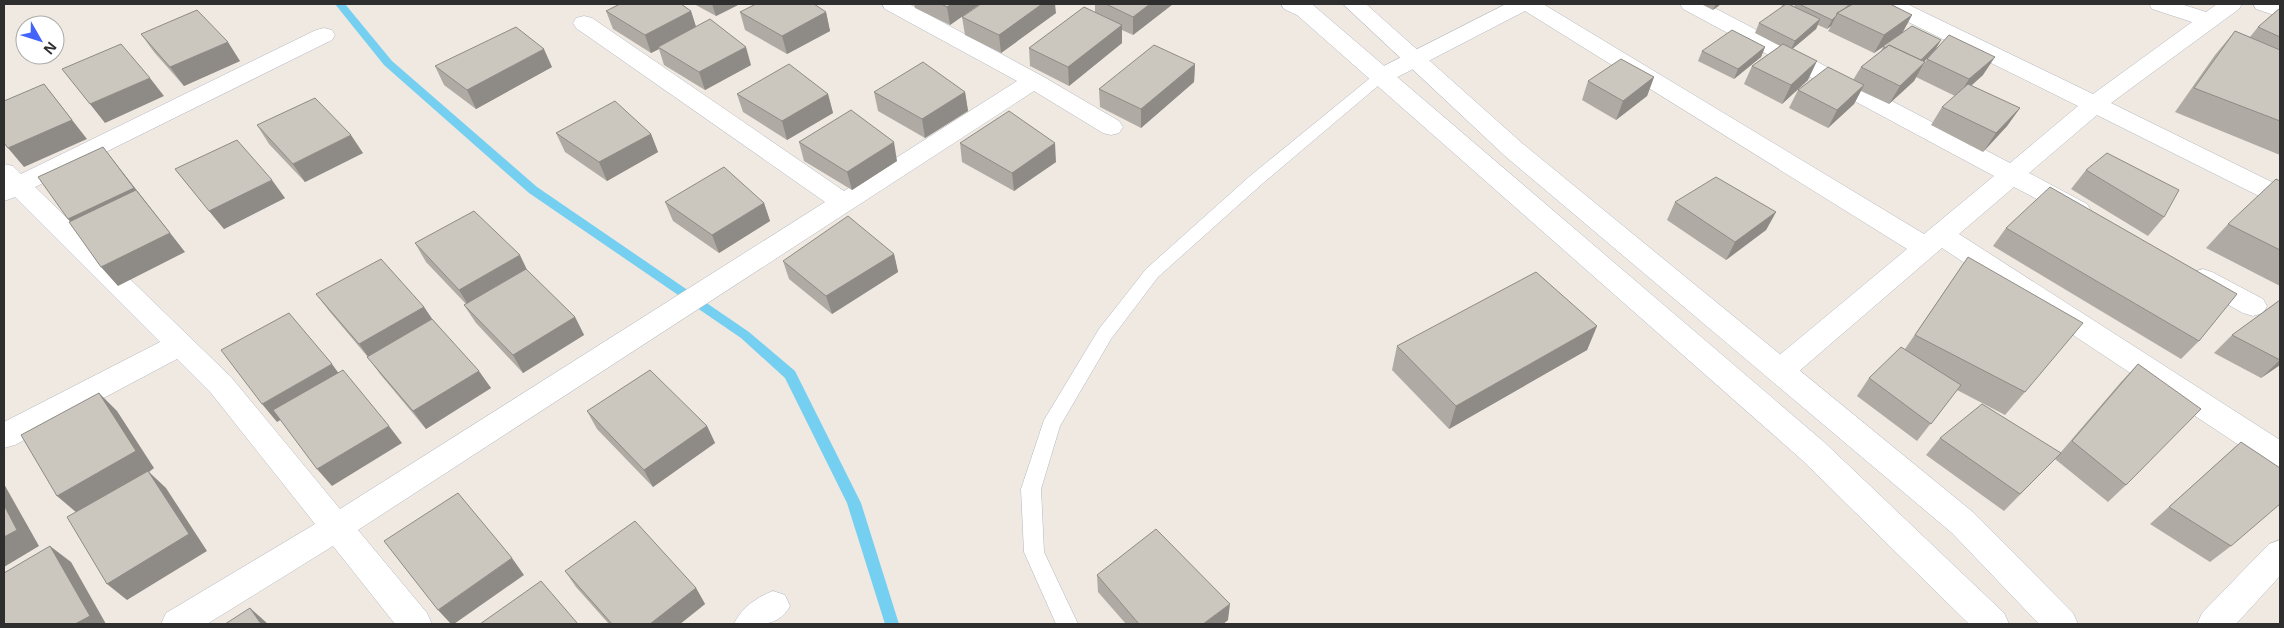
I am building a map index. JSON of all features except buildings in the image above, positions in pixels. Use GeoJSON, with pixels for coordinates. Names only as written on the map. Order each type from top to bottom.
{"type":"FeatureCollection","features":[{"type":"Feature","properties":{"kind":"street"},"geometry":{"type":"LineString","coordinates":[[893,4],[1034,81],[1111,127]]}},
{"type":"Feature","properties":{"kind":"street"},"geometry":{"type":"LineString","coordinates":[[1292,4],[1305,10],[1813,451],[1992,624]]}},
{"type":"Feature","properties":{"kind":"street"},"geometry":{"type":"LineString","coordinates":[[1354,4],[1514,150],[1963,522],[2061,624]]}},
{"type":"Feature","properties":{"kind":"street"},"geometry":{"type":"LineString","coordinates":[[1380,77],[1522,4]]}},
{"type":"Feature","properties":{"kind":"street"},"geometry":{"type":"LineString","coordinates":[[1528,4],[1933,241],[2280,456]]}},
{"type":"Feature","properties":{"kind":"street"},"geometry":{"type":"LineString","coordinates":[[1691,4],[2099,221]]}},
{"type":"Feature","properties":{"kind":"street"},"geometry":{"type":"LineString","coordinates":[[1890,4],[2280,196]]}},
{"type":"Feature","properties":{"kind":"street"},"geometry":{"type":"LineString","coordinates":[[2160,4],[2209,20]]}},
{"type":"Feature","properties":{"kind":"street"},"geometry":{"type":"LineString","coordinates":[[1780,371],[2117,86],[2231,4]]}},
{"type":"Feature","properties":{"kind":"street"},"geometry":{"type":"LineString","coordinates":[[2264,4],[2280,10]]}},
{"type":"Feature","properties":{"kind":"street"},"geometry":{"type":"LineString","coordinates":[[584,23],[844,203]]}},
{"type":"Feature","properties":{"kind":"street"},"geometry":{"type":"LineString","coordinates":[[324,35],[8,184],[221,385],[415,624]]}},
{"type":"Feature","properties":{"kind":"street"},"geometry":{"type":"LineString","coordinates":[[178,624],[336,528],[1034,81]]}},
{"type":"Feature","properties":{"kind":"street"},"geometry":{"type":"LineString","coordinates":[[2184,268],[2253,306]]}},
{"type":"Feature","properties":{"kind":"street"},"geometry":{"type":"LineString","coordinates":[[4,436],[179,345]]}},
{"type":"Feature","properties":{"kind":"street"},"geometry":{"type":"LineString","coordinates":[[2214,624],[2280,554]]}},
{"type":"Feature","properties":{"kind":"lane"},"geometry":{"type":"LineString","coordinates":[[1067,624],[1034,552],[1031,489],[1051,426],[1105,334],[1152,274],[1256,180],[1380,77]]}},
{"type":"Feature","properties":{"kind":"waterway"},"geometry":{"type":"LineString","coordinates":[[340,4],[388,63],[533,190],[745,335],[790,375],[854,503],[892,624]]}}]}
